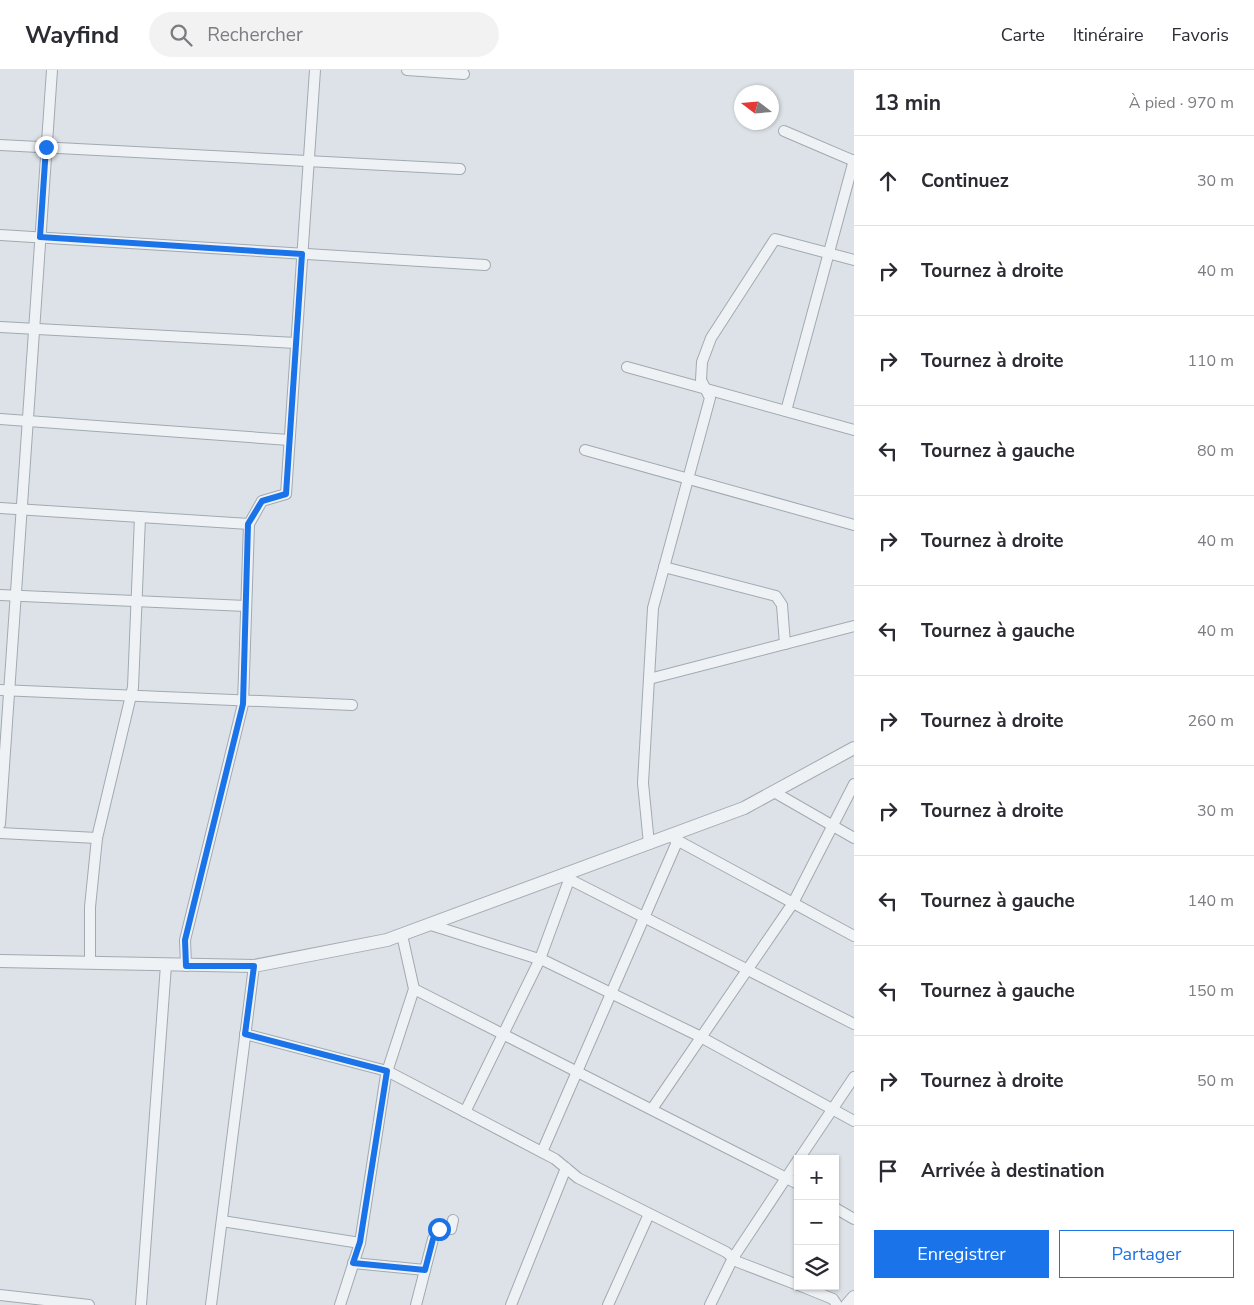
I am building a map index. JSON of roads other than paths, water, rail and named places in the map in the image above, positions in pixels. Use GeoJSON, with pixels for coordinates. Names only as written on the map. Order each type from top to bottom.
{"type":"FeatureCollection","features":[{"type":"Feature","properties":{"kind":"street"},"geometry":{"type":"LineString","coordinates":[[0,824],[5,690],[17,596],[32,329],[52,70]]}},
{"type":"Feature","properties":{"kind":"street"},"geometry":{"type":"LineString","coordinates":[[186,966],[185,940],[243,700],[248,524],[262,501],[286,494],[315,70]]}},
{"type":"Feature","properties":{"kind":"street"},"geometry":{"type":"LineString","coordinates":[[407,70],[464,74]]}},
{"type":"Feature","properties":{"kind":"street"},"geometry":{"type":"LineString","coordinates":[[784,131],[854,160],[786,411]]}},
{"type":"Feature","properties":{"kind":"street"},"geometry":{"type":"LineString","coordinates":[[0,145],[460,169]]}},
{"type":"Feature","properties":{"kind":"street"},"geometry":{"type":"LineString","coordinates":[[0,235],[485,265]]}},
{"type":"Feature","properties":{"kind":"street"},"geometry":{"type":"LineString","coordinates":[[649,844],[643,783],[654,608],[710,398],[700,380],[702,362],[711,338],[775,239],[854,260]]}},
{"type":"Feature","properties":{"kind":"street"},"geometry":{"type":"LineString","coordinates":[[0,327],[296,343]]}},
{"type":"Feature","properties":{"kind":"street"},"geometry":{"type":"LineString","coordinates":[[626,367],[854,430]]}},
{"type":"Feature","properties":{"kind":"street"},"geometry":{"type":"LineString","coordinates":[[0,419],[289,440]]}},
{"type":"Feature","properties":{"kind":"street"},"geometry":{"type":"LineString","coordinates":[[584,450],[854,525]]}},
{"type":"Feature","properties":{"kind":"street"},"geometry":{"type":"LineString","coordinates":[[0,508],[248,524]]}},
{"type":"Feature","properties":{"kind":"street"},"geometry":{"type":"LineString","coordinates":[[90,963],[90,907],[97,838],[131,695],[140,517]]}},
{"type":"Feature","properties":{"kind":"street"},"geometry":{"type":"LineString","coordinates":[[664,567],[776,596],[782,605],[785,644]]}},
{"type":"Feature","properties":{"kind":"street"},"geometry":{"type":"LineString","coordinates":[[0,595],[246,606]]}},
{"type":"Feature","properties":{"kind":"street"},"geometry":{"type":"LineString","coordinates":[[649,679],[854,626]]}},
{"type":"Feature","properties":{"kind":"street"},"geometry":{"type":"LineString","coordinates":[[5,690],[352,705]]}},
{"type":"Feature","properties":{"kind":"street"},"geometry":{"type":"LineString","coordinates":[[0,961],[254,966],[387,940],[566,878],[649,844],[673,839],[744,808],[854,748]]}},
{"type":"Feature","properties":{"kind":"street"},"geometry":{"type":"LineString","coordinates":[[652,1109],[793,903],[854,784]]}},
{"type":"Feature","properties":{"kind":"street"},"geometry":{"type":"LineString","coordinates":[[774,792],[854,838]]}},
{"type":"Feature","properties":{"kind":"street"},"geometry":{"type":"LineString","coordinates":[[0,833],[97,838]]}},
{"type":"Feature","properties":{"kind":"street"},"geometry":{"type":"LineString","coordinates":[[673,839],[854,936]]}},
{"type":"Feature","properties":{"kind":"street"},"geometry":{"type":"LineString","coordinates":[[542,1152],[644,918],[673,839]]}},
{"type":"Feature","properties":{"kind":"street"},"geometry":{"type":"LineString","coordinates":[[566,878],[854,1024]]}},
{"type":"Feature","properties":{"kind":"street"},"geometry":{"type":"LineString","coordinates":[[465,1112],[540,959],[566,878]]}},
{"type":"Feature","properties":{"kind":"street"},"geometry":{"type":"LineString","coordinates":[[431,925],[540,959],[701,1037],[854,1121]]}},
{"type":"Feature","properties":{"kind":"street"},"geometry":{"type":"LineString","coordinates":[[340,1305],[360,1242],[387,1071],[414,988],[402,935]]}},
{"type":"Feature","properties":{"kind":"street"},"geometry":{"type":"LineString","coordinates":[[141,1305],[166,965]]}},
{"type":"Feature","properties":{"kind":"street"},"geometry":{"type":"LineString","coordinates":[[211,1305],[254,966]]}},
{"type":"Feature","properties":{"kind":"street"},"geometry":{"type":"LineString","coordinates":[[414,988],[794,1181]]}},
{"type":"Feature","properties":{"kind":"street"},"geometry":{"type":"LineString","coordinates":[[245,1034],[387,1071],[542,1152],[578,1178],[650,1214],[738,1262],[794,1284]]}},
{"type":"Feature","properties":{"kind":"street"},"geometry":{"type":"LineString","coordinates":[[801,1155],[854,1076]]}},
{"type":"Feature","properties":{"kind":"street"},"geometry":{"type":"LineString","coordinates":[[710,1305],[732,1258],[794,1166]]}},
{"type":"Feature","properties":{"kind":"street"},"geometry":{"type":"LineString","coordinates":[[511,1305],[566,1168]]}},
{"type":"Feature","properties":{"kind":"street"},"geometry":{"type":"LineString","coordinates":[[839,1211],[854,1220]]}},
{"type":"Feature","properties":{"kind":"street"},"geometry":{"type":"LineString","coordinates":[[608,1305],[650,1214]]}},
{"type":"Feature","properties":{"kind":"street"},"geometry":{"type":"LineString","coordinates":[[416,1305],[433,1239],[439,1229],[451,1229],[453,1220]]}},
{"type":"Feature","properties":{"kind":"street"},"geometry":{"type":"LineString","coordinates":[[222,1221],[360,1242]]}},
{"type":"Feature","properties":{"kind":"street"},"geometry":{"type":"LineString","coordinates":[[353,1263],[425,1270]]}},
{"type":"Feature","properties":{"kind":"street"},"geometry":{"type":"LineString","coordinates":[[809,1290],[833,1299],[837,1305]]}},
{"type":"Feature","properties":{"kind":"street"},"geometry":{"type":"LineString","coordinates":[[0,1295],[46,1302],[89,1305]]}},
{"type":"Feature","properties":{"kind":"street"},"geometry":{"type":"LineString","coordinates":[[847,1305],[854,1297]]}}]}
